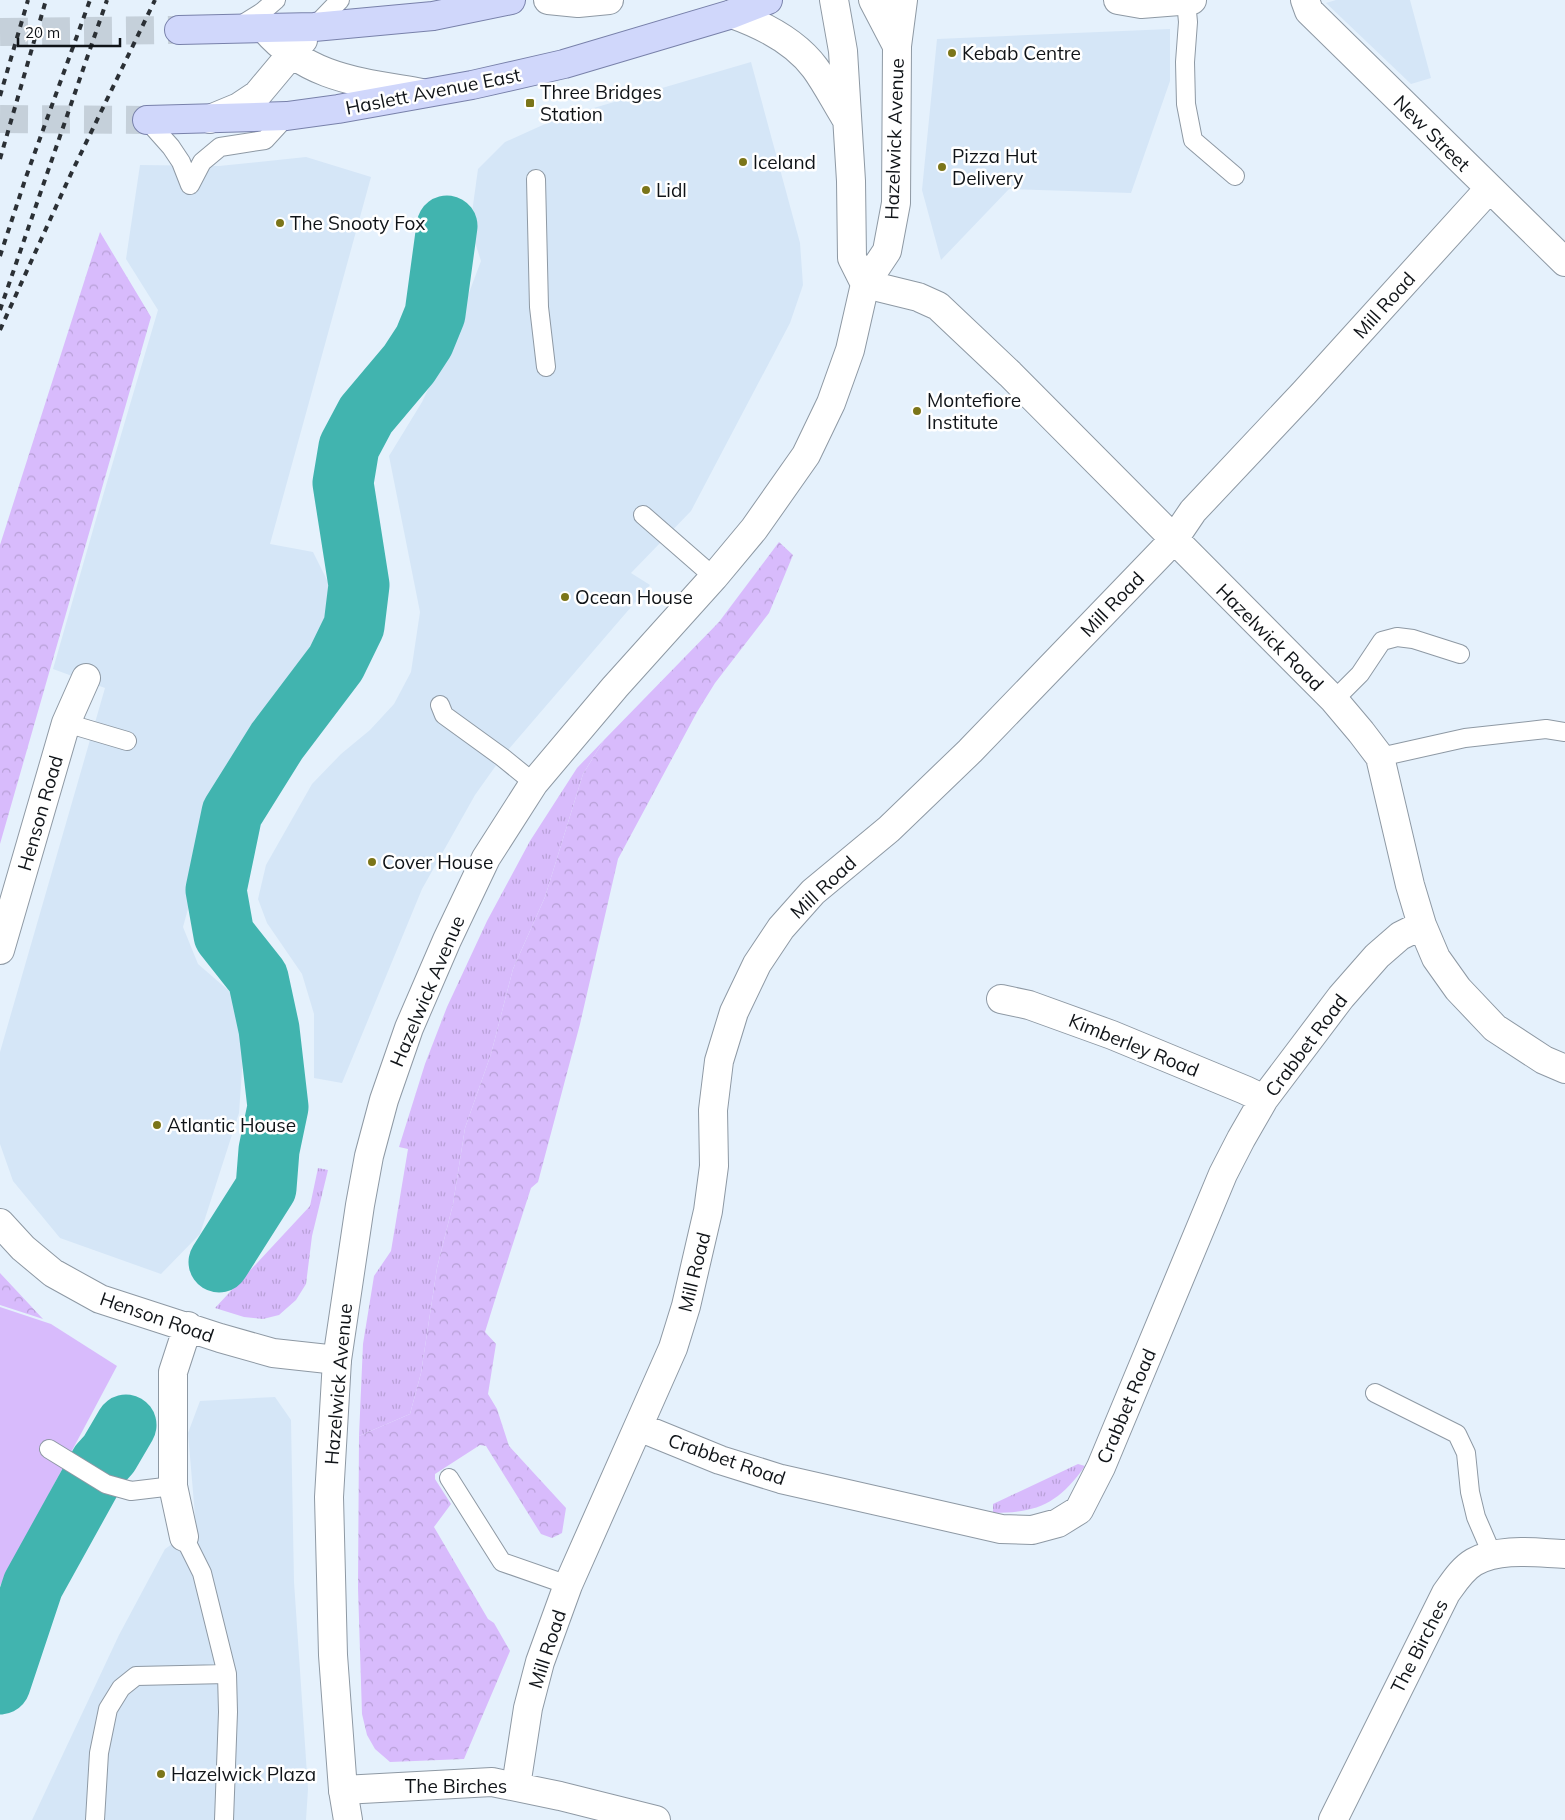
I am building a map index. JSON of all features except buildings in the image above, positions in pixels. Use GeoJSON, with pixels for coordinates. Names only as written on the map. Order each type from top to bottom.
{"type":"FeatureCollection","features":[{"type":"Feature","properties":{"kind":"main road"},"geometry":{"type":"LineString","coordinates":[[179,30],[235,28],[263,20],[314,27],[433,16],[511,0]]}},
{"type":"Feature","properties":{"kind":"main road","name":"Haslett Avenue East"},"geometry":{"type":"LineString","coordinates":[[147,120],[287,116],[426,94],[564,64],[732,14],[768,0]]}},
{"type":"Feature","properties":{"kind":"street"},"geometry":{"type":"LineString","coordinates":[[548,0],[578,3],[609,0]]}},
{"type":"Feature","properties":{"kind":"street"},"geometry":{"type":"LineString","coordinates":[[834,0],[843,51],[851,181],[852,258],[865,284]]}},
{"type":"Feature","properties":{"kind":"street","name":"Hazelwick Avenue"},"geometry":{"type":"LineString","coordinates":[[874,0],[897,46]]}},
{"type":"Feature","properties":{"kind":"street","name":"Hazelwick Avenue"},"geometry":{"type":"LineString","coordinates":[[348,1820],[343,1790],[333,1656],[329,1497],[337,1360],[360,1205],[369,1156],[384,1100],[409,1028],[446,940],[486,858],[534,782],[754,529],[806,455],[832,403],[850,350],[865,284],[887,251],[896,203],[897,46],[903,0]]}},
{"type":"Feature","properties":{"kind":"street"},"geometry":{"type":"LineString","coordinates":[[1118,0],[1141,4],[1189,1]]}},
{"type":"Feature","properties":{"kind":"street","name":"New Street"},"geometry":{"type":"LineString","coordinates":[[1305,0],[1309,11],[1565,262]]}},
{"type":"Feature","properties":{"kind":"street"},"geometry":{"type":"LineString","coordinates":[[732,14],[773,31],[798,50],[815,67],[847,120]]}},
{"type":"Feature","properties":{"kind":"street"},"geometry":{"type":"LineString","coordinates":[[263,20],[274,40],[292,55],[319,70],[340,78],[426,94]]}},
{"type":"Feature","properties":{"kind":"street"},"geometry":{"type":"LineString","coordinates":[[210,119],[239,107],[257,95],[314,27]]}},
{"type":"Feature","properties":{"kind":"street","name":"Mill Road"},"geometry":{"type":"LineString","coordinates":[[516,1786],[528,1708],[540,1662],[568,1585],[674,1348],[686,1306],[708,1211],[714,1166],[713,1110],[719,1061],[734,1012],[757,964],[781,928],[813,892],[889,829],[970,751],[1174,539],[1193,511],[1489,189]]}},
{"type":"Feature","properties":{"kind":"street","name":"Hazelwick Road"},"geometry":{"type":"LineString","coordinates":[[865,284],[918,297],[938,306],[1010,374],[1334,700],[1380,757],[1410,885],[1422,925],[1436,958],[1458,989],[1495,1028],[1544,1060],[1565,1069]]}},
{"type":"Feature","properties":{"kind":"street","name":"Henson Road"},"geometry":{"type":"LineString","coordinates":[[0,950],[66,723],[86,678]]}},
{"type":"Feature","properties":{"kind":"street","name":"Crabbet Road"},"geometry":{"type":"LineString","coordinates":[[639,1427],[720,1460],[790,1482],[1001,1529],[1032,1530],[1058,1523],[1079,1510],[1101,1467],[1223,1174],[1264,1099],[1341,997],[1377,956],[1400,936],[1422,925]]}},
{"type":"Feature","properties":{"kind":"street","name":"Kimberley Road"},"geometry":{"type":"LineString","coordinates":[[1001,998],[1029,1005],[1112,1035],[1264,1099]]}},
{"type":"Feature","properties":{"kind":"street","name":"Henson Road"},"geometry":{"type":"LineString","coordinates":[[0,1224],[23,1248],[53,1273],[100,1300],[188,1326],[220,1338],[273,1352],[337,1360]]}},
{"type":"Feature","properties":{"kind":"street"},"geometry":{"type":"LineString","coordinates":[[184,1537],[173,1486],[173,1372],[188,1326]]}},
{"type":"Feature","properties":{"kind":"street","name":"The Birches"},"geometry":{"type":"LineString","coordinates":[[1333,1820],[1446,1593],[1459,1574],[1473,1562],[1492,1554],[1521,1552],[1565,1554]]}},
{"type":"Feature","properties":{"kind":"street","name":"The Birches"},"geometry":{"type":"LineString","coordinates":[[343,1790],[492,1782],[516,1786],[656,1820]]}},
{"type":"Feature","properties":{"kind":"lane"},"geometry":{"type":"LineString","coordinates":[[263,20],[276,0]]}},
{"type":"Feature","properties":{"kind":"lane"},"geometry":{"type":"LineString","coordinates":[[314,27],[340,0]]}},
{"type":"Feature","properties":{"kind":"lane"},"geometry":{"type":"LineString","coordinates":[[1189,1],[1185,62],[1186,104],[1193,140],[1235,176]]}},
{"type":"Feature","properties":{"kind":"lane"},"geometry":{"type":"LineString","coordinates":[[147,120],[182,162],[190,185],[202,162],[220,147],[265,140],[287,116]]}},
{"type":"Feature","properties":{"kind":"lane"},"geometry":{"type":"LineString","coordinates":[[536,179],[539,307],[546,366]]}},
{"type":"Feature","properties":{"kind":"lane"},"geometry":{"type":"LineString","coordinates":[[643,515],[714,577]]}},
{"type":"Feature","properties":{"kind":"lane"},"geometry":{"type":"LineString","coordinates":[[1334,700],[1360,674],[1382,641],[1398,636],[1413,638],[1460,654]]}},
{"type":"Feature","properties":{"kind":"lane"},"geometry":{"type":"LineString","coordinates":[[440,706],[444,715],[534,782]]}},
{"type":"Feature","properties":{"kind":"lane"},"geometry":{"type":"LineString","coordinates":[[66,723],[127,741]]}},
{"type":"Feature","properties":{"kind":"lane"},"geometry":{"type":"LineString","coordinates":[[1380,757],[1465,738],[1546,729],[1565,732]]}},
{"type":"Feature","properties":{"kind":"lane"},"geometry":{"type":"LineString","coordinates":[[1375,1393],[1457,1434],[1466,1453],[1470,1492],[1476,1517],[1492,1554]]}},
{"type":"Feature","properties":{"kind":"lane"},"geometry":{"type":"LineString","coordinates":[[49,1449],[106,1484],[131,1491],[173,1486]]}},
{"type":"Feature","properties":{"kind":"lane"},"geometry":{"type":"LineString","coordinates":[[449,1478],[502,1562],[568,1585]]}},
{"type":"Feature","properties":{"kind":"lane"},"geometry":{"type":"LineString","coordinates":[[184,1537],[202,1572],[227,1674],[228,1712],[224,1820]]}},
{"type":"Feature","properties":{"kind":"lane"},"geometry":{"type":"LineString","coordinates":[[95,1820],[99,1753],[108,1709],[121,1688],[136,1676],[227,1674]]}},
{"type":"Feature","properties":{"kind":"shaded area"},"geometry":{"type":"Polygon","coordinates":[[[1336,0],[1410,0],[1431,78],[1411,84],[1326,3],[1336,0]]]}},
{"type":"Feature","properties":{"kind":"shaded area"},"geometry":{"type":"Polygon","coordinates":[[[1170,29],[1170,81],[1131,193],[1009,189],[941,260],[922,190],[937,39],[1170,29]]]}},
{"type":"Feature","properties":{"kind":"shaded area"},"geometry":{"type":"Polygon","coordinates":[[[751,62],[800,243],[803,285],[790,323],[691,511],[631,573],[650,585],[502,757],[475,795],[422,889],[342,1083],[314,1078],[314,1014],[302,974],[267,923],[258,899],[266,865],[312,784],[341,754],[370,730],[394,704],[411,672],[420,612],[389,456],[422,402],[450,343],[481,261],[470,227],[478,169],[505,142],[556,119],[751,62]]]}},
{"type":"Feature","properties":{"kind":"shaded area"},"geometry":{"type":"Polygon","coordinates":[[[306,157],[371,177],[270,544],[313,552],[334,594],[328,648],[265,744],[250,744],[211,826],[183,927],[198,964],[228,990],[241,1008],[245,1028],[239,1113],[200,1234],[161,1274],[60,1238],[13,1181],[0,1144],[0,1052],[105,688],[53,669],[158,310],[126,259],[140,165],[219,166],[306,157]]]}},
{"type":"Feature","properties":{"kind":"shaded area"},"geometry":{"type":"Polygon","coordinates":[[[275,1397],[291,1420],[294,1582],[308,1789],[306,1820],[32,1820],[119,1635],[165,1549],[196,1527],[188,1433],[200,1401],[275,1397]]]}},
{"type":"Feature","properties":{"kind":"green space"},"geometry":{"type":"Polygon","coordinates":[[[100,232],[151,317],[0,844],[0,545],[100,232]]]}},
{"type":"Feature","properties":{"kind":"green space"},"geometry":{"type":"Polygon","coordinates":[[[779,542],[793,555],[769,613],[715,683],[697,712],[618,859],[580,1024],[538,1182],[531,1188],[485,1332],[496,1344],[488,1394],[497,1409],[509,1446],[566,1508],[562,1533],[552,1538],[541,1534],[486,1446],[480,1445],[435,1474],[435,1479],[451,1504],[434,1527],[488,1619],[494,1623],[510,1651],[464,1759],[390,1762],[375,1749],[367,1735],[362,1714],[358,1588],[359,1436],[410,1414],[421,1373],[437,1268],[453,1204],[465,1128],[491,1054],[513,969],[545,897],[583,774],[604,740],[719,622],[779,542]]]}},
{"type":"Feature","properties":{"kind":"green space"},"geometry":{"type":"Polygon","coordinates":[[[604,740],[583,774],[545,897],[513,969],[491,1054],[465,1128],[453,1204],[437,1268],[421,1373],[410,1414],[359,1436],[363,1344],[374,1276],[391,1251],[408,1149],[399,1147],[425,1064],[447,1007],[487,921],[530,841],[577,768],[604,740]]]}},
{"type":"Feature","properties":{"kind":"green space"},"geometry":{"type":"Polygon","coordinates":[[[318,1168],[328,1170],[312,1236],[306,1284],[296,1300],[279,1315],[263,1319],[244,1317],[215,1308],[310,1206],[318,1168]]]}},
{"type":"Feature","properties":{"kind":"green space"},"geometry":{"type":"Polygon","coordinates":[[[0,1273],[43,1319],[0,1305],[0,1273]]]}},
{"type":"Feature","properties":{"kind":"green space"},"geometry":{"type":"Polygon","coordinates":[[[0,1307],[51,1324],[117,1366],[0,1586],[0,1307]]]}},
{"type":"Feature","properties":{"kind":"green space"},"geometry":{"type":"Polygon","coordinates":[[[1078,1464],[1085,1466],[1066,1489],[1046,1503],[1023,1511],[993,1513],[993,1504],[1078,1464]]]}},
{"type":"Feature","properties":{"kind":"waterway"},"geometry":{"type":"LineString","coordinates":[[219,1262],[266,1188],[269,1150],[278,1107],[269,1029],[258,978],[224,935],[216,890],[232,813],[277,741],[336,663],[354,626],[359,585],[343,483],[349,447],[366,415],[409,364],[424,341],[435,314],[447,226]]}},
{"type":"Feature","properties":{"kind":"waterway"},"geometry":{"type":"LineString","coordinates":[[0,1684],[33,1585],[100,1464],[109,1454],[126,1425]]}},
{"type":"Feature","properties":{"kind":"tunnel"},"geometry":{"type":"LineString","coordinates":[[0,32],[179,30]]}},
{"type":"Feature","properties":{"kind":"tunnel"},"geometry":{"type":"LineString","coordinates":[[0,119],[147,120]]}},
{"type":"Feature","properties":{"kind":"railway"},"geometry":{"type":"LineString","coordinates":[[0,96],[28,0]]}},
{"type":"Feature","properties":{"kind":"railway"},"geometry":{"type":"LineString","coordinates":[[0,159],[46,0]]}},
{"type":"Feature","properties":{"kind":"railway"},"geometry":{"type":"LineString","coordinates":[[0,256],[26,177],[90,0]]}},
{"type":"Feature","properties":{"kind":"railway"},"geometry":{"type":"LineString","coordinates":[[0,310],[107,0]]}},
{"type":"Feature","properties":{"kind":"railway"},"geometry":{"type":"LineString","coordinates":[[0,330],[69,178],[155,0]]}},
{"type":"Feature","properties":{"kind":"place","name":"Kebab Centre"},"geometry":{"type":"Point","coordinates":[952,53]}},
{"type":"Feature","properties":{"kind":"place","name":"Three Bridges Station"},"geometry":{"type":"Point","coordinates":[530,103]}},
{"type":"Feature","properties":{"kind":"place","name":"Iceland"},"geometry":{"type":"Point","coordinates":[743,162]}},
{"type":"Feature","properties":{"kind":"place","name":"Pizza Hut Delivery"},"geometry":{"type":"Point","coordinates":[942,167]}},
{"type":"Feature","properties":{"kind":"place","name":"Lidl"},"geometry":{"type":"Point","coordinates":[646,190]}},
{"type":"Feature","properties":{"kind":"place","name":"The Snooty Fox"},"geometry":{"type":"Point","coordinates":[280,223]}},
{"type":"Feature","properties":{"kind":"place","name":"Montefiore Institute"},"geometry":{"type":"Point","coordinates":[917,411]}},
{"type":"Feature","properties":{"kind":"place","name":"Ocean House"},"geometry":{"type":"Point","coordinates":[565,597]}},
{"type":"Feature","properties":{"kind":"place","name":"Cover House"},"geometry":{"type":"Point","coordinates":[372,862]}},
{"type":"Feature","properties":{"kind":"place","name":"Atlantic House"},"geometry":{"type":"Point","coordinates":[157,1125]}},
{"type":"Feature","properties":{"kind":"place","name":"Hazelwick Plaza"},"geometry":{"type":"Point","coordinates":[161,1774]}}]}
